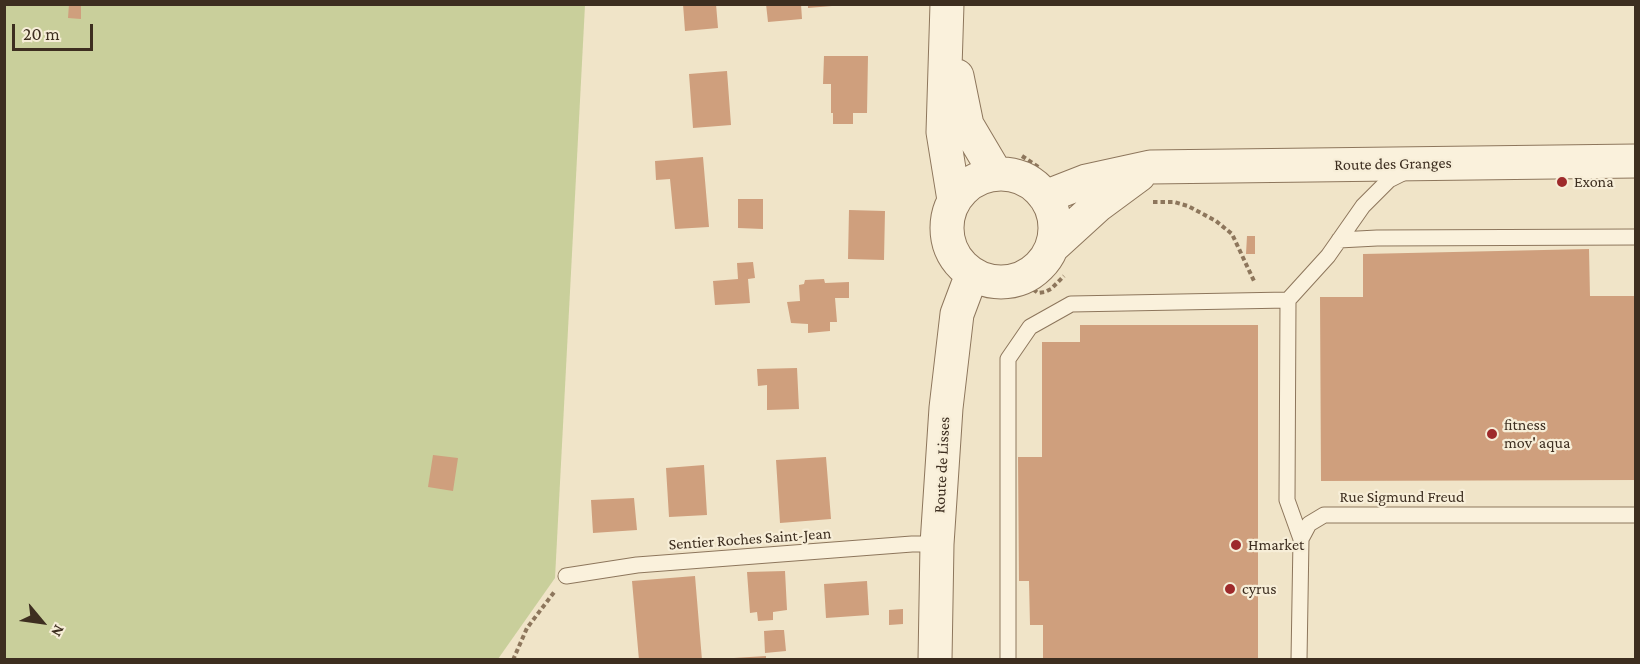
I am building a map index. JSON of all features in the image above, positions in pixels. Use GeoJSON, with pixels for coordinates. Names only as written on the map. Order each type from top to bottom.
{"type":"FeatureCollection","features":[{"type":"Feature","properties":{"kind":"street"},"geometry":{"type":"LineString","coordinates":[[947,13],[967,125],[996,174]]}},
{"type":"Feature","properties":{"kind":"street"},"geometry":{"type":"LineString","coordinates":[[947,13],[943,132],[954,200]]}},
{"type":"Feature","properties":{"kind":"street","name":"Route des Granges"},"geometry":{"type":"LineString","coordinates":[[1045,196],[1086,181],[1150,167],[1635,161]]}},
{"type":"Feature","properties":{"kind":"street"},"geometry":{"type":"LineString","coordinates":[[1052,247],[1055,230],[1053,212],[1045,196],[1032,183],[1014,175],[996,174],[979,178],[965,187],[954,200],[948,216],[946,232],[950,249],[959,263],[972,274],[989,281],[1032,285],[1052,247],[1096,206],[1150,167]]}},
{"type":"Feature","properties":{"kind":"street","name":"Route de Lisses"},"geometry":{"type":"LineString","coordinates":[[935,660],[938,544],[946,408],[957,314],[972,274]]}},
{"type":"Feature","properties":{"kind":"lane"},"geometry":{"type":"LineString","coordinates":[[1299,660],[1301,539],[1287,500],[1288,300],[1328,256],[1363,206],[1389,180],[1421,164]]}},
{"type":"Feature","properties":{"kind":"lane"},"geometry":{"type":"LineString","coordinates":[[1339,240],[1635,237]]}},
{"type":"Feature","properties":{"kind":"lane"},"geometry":{"type":"LineString","coordinates":[[1008,660],[1008,359],[1030,327],[1071,304],[1288,300]]}},
{"type":"Feature","properties":{"kind":"lane","name":"Rue Sigmund Freud"},"geometry":{"type":"LineString","coordinates":[[1301,539],[1309,524],[1324,515],[1635,515]]}},
{"type":"Feature","properties":{"kind":"lane","name":"Sentier Roches Saint-Jean"},"geometry":{"type":"LineString","coordinates":[[566,576],[637,565],[912,544],[938,544]]}},
{"type":"Feature","properties":{"kind":"path"},"geometry":{"type":"LineString","coordinates":[[1154,202],[1174,202],[1188,206],[1216,221],[1232,234],[1265,300]]}},
{"type":"Feature","properties":{"kind":"path"},"geometry":{"type":"LineString","coordinates":[[513,660],[527,628],[566,576]]}},
{"type":"Feature","properties":{"kind":"green space"},"geometry":{"type":"Polygon","coordinates":[[[4,5],[585,5],[555,578],[498,659],[5,659],[4,5]]]}},
{"type":"Feature","properties":{"kind":"building"},"geometry":{"type":"Polygon","coordinates":[[[69,4],[81,5],[81,19],[68,18],[69,4]]]}},
{"type":"Feature","properties":{"kind":"building"},"geometry":{"type":"Polygon","coordinates":[[[683,4],[716,4],[718,28],[685,31],[683,4]]]}},
{"type":"Feature","properties":{"kind":"building"},"geometry":{"type":"Polygon","coordinates":[[[766,4],[801,4],[802,19],[768,22],[766,4]]]}},
{"type":"Feature","properties":{"kind":"building"},"geometry":{"type":"Polygon","coordinates":[[[808,5],[832,5],[832,6],[808,8],[808,5]]]}},
{"type":"Feature","properties":{"kind":"building"},"geometry":{"type":"Polygon","coordinates":[[[824,56],[868,56],[867,113],[853,113],[853,124],[833,124],[831,84],[823,84],[824,56]]]}},
{"type":"Feature","properties":{"kind":"building"},"geometry":{"type":"Polygon","coordinates":[[[727,71],[731,125],[693,128],[689,74],[727,71]]]}},
{"type":"Feature","properties":{"kind":"building"},"geometry":{"type":"Polygon","coordinates":[[[703,157],[709,227],[675,229],[670,179],[656,180],[655,161],[703,157]]]}},
{"type":"Feature","properties":{"kind":"building"},"geometry":{"type":"Polygon","coordinates":[[[738,199],[763,199],[763,229],[738,228],[738,199]]]}},
{"type":"Feature","properties":{"kind":"building"},"geometry":{"type":"Polygon","coordinates":[[[849,210],[885,211],[884,260],[848,259],[849,210]]]}},
{"type":"Feature","properties":{"kind":"building"},"geometry":{"type":"Polygon","coordinates":[[[1247,236],[1255,236],[1255,254],[1246,254],[1247,236]]]}},
{"type":"Feature","properties":{"kind":"building"},"geometry":{"type":"Polygon","coordinates":[[[1589,249],[1590,296],[1636,296],[1636,480],[1321,481],[1320,297],[1363,297],[1363,254],[1589,249]]]}},
{"type":"Feature","properties":{"kind":"building"},"geometry":{"type":"Polygon","coordinates":[[[753,262],[755,278],[748,279],[750,303],[715,305],[713,281],[738,279],[737,263],[753,262]]]}},
{"type":"Feature","properties":{"kind":"building"},"geometry":{"type":"Polygon","coordinates":[[[824,279],[825,283],[849,282],[849,298],[835,298],[837,322],[830,322],[830,331],[808,333],[808,324],[791,323],[787,302],[800,301],[799,285],[804,284],[805,280],[824,279]]]}},
{"type":"Feature","properties":{"kind":"building"},"geometry":{"type":"Polygon","coordinates":[[[1080,325],[1258,325],[1258,660],[1043,660],[1043,625],[1030,625],[1029,581],[1019,581],[1018,457],[1042,457],[1042,342],[1080,342],[1080,325]]]}},
{"type":"Feature","properties":{"kind":"building"},"geometry":{"type":"Polygon","coordinates":[[[797,368],[799,409],[767,410],[767,385],[758,386],[757,369],[797,368]]]}},
{"type":"Feature","properties":{"kind":"building"},"geometry":{"type":"Polygon","coordinates":[[[433,455],[458,458],[453,491],[428,487],[433,455]]]}},
{"type":"Feature","properties":{"kind":"building"},"geometry":{"type":"Polygon","coordinates":[[[826,457],[831,519],[780,523],[776,460],[826,457]]]}},
{"type":"Feature","properties":{"kind":"building"},"geometry":{"type":"Polygon","coordinates":[[[704,465],[707,515],[669,517],[666,468],[704,465]]]}},
{"type":"Feature","properties":{"kind":"building"},"geometry":{"type":"Polygon","coordinates":[[[634,498],[637,530],[593,533],[591,500],[634,498]]]}},
{"type":"Feature","properties":{"kind":"building"},"geometry":{"type":"Polygon","coordinates":[[[785,571],[787,610],[773,612],[773,620],[758,621],[757,612],[750,613],[747,572],[785,571]]]}},
{"type":"Feature","properties":{"kind":"building"},"geometry":{"type":"Polygon","coordinates":[[[695,576],[702,660],[639,660],[632,581],[695,576]]]}},
{"type":"Feature","properties":{"kind":"building"},"geometry":{"type":"Polygon","coordinates":[[[867,581],[869,615],[826,618],[824,584],[867,581]]]}},
{"type":"Feature","properties":{"kind":"building"},"geometry":{"type":"Polygon","coordinates":[[[903,609],[903,624],[889,625],[889,610],[903,609]]]}},
{"type":"Feature","properties":{"kind":"building"},"geometry":{"type":"Polygon","coordinates":[[[784,630],[786,651],[765,653],[764,631],[784,630]]]}},
{"type":"Feature","properties":{"kind":"building"},"geometry":{"type":"Polygon","coordinates":[[[766,656],[766,660],[734,660],[734,658],[766,656]]]}},
{"type":"Feature","properties":{"kind":"place","name":"Exona"},"geometry":{"type":"Point","coordinates":[1562,182]}},
{"type":"Feature","properties":{"kind":"place","name":"fitness mov' aqua"},"geometry":{"type":"Point","coordinates":[1492,434]}},
{"type":"Feature","properties":{"kind":"place","name":"Hmarket"},"geometry":{"type":"Point","coordinates":[1236,545]}},
{"type":"Feature","properties":{"kind":"place","name":"cyrus"},"geometry":{"type":"Point","coordinates":[1230,589]}}]}
